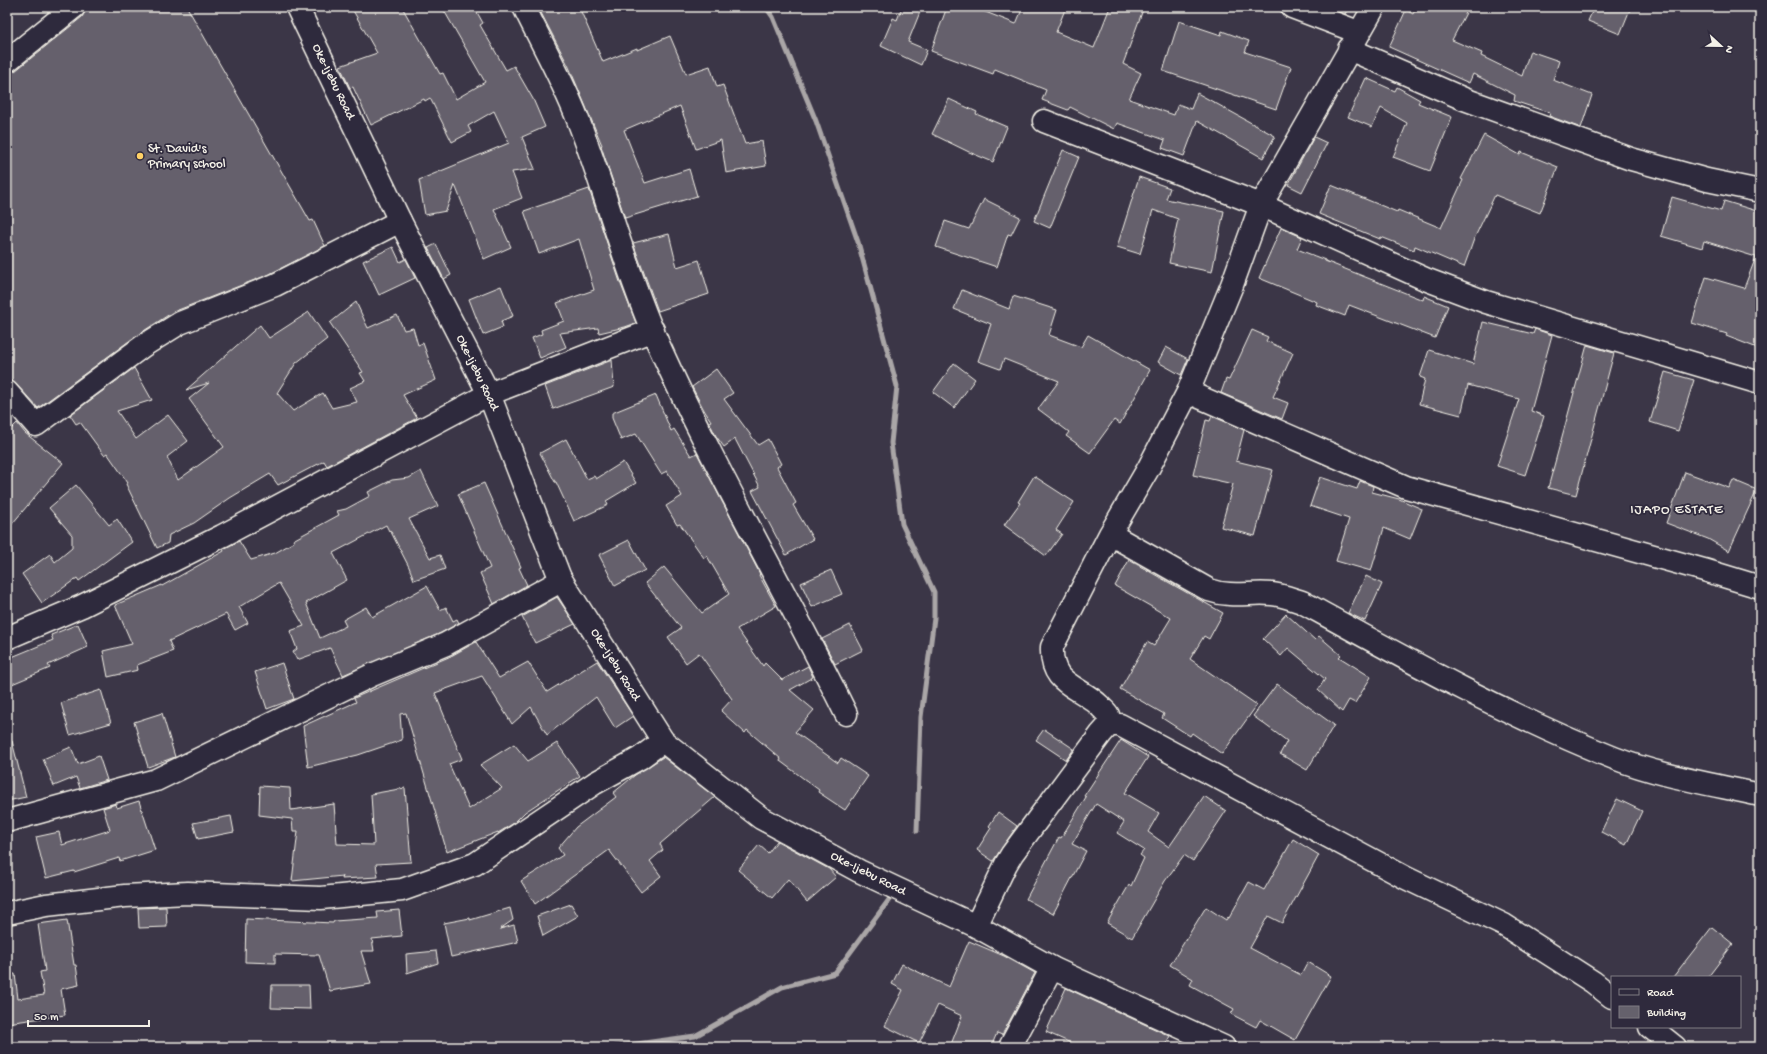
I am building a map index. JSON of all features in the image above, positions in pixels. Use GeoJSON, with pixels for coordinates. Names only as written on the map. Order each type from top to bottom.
{"type":"FeatureCollection","features":[{"type":"Feature","properties":{"kind":"street"},"geometry":{"type":"LineString","coordinates":[[7,60],[74,7]]}},
{"type":"Feature","properties":{"kind":"street","name":"Oke-Ijebu Road"},"geometry":{"type":"LineString","coordinates":[[297,7],[400,221],[490,394],[560,578],[663,741],[761,818],[859,871],[976,926],[1052,968],[1224,1047]]}},
{"type":"Feature","properties":{"kind":"street"},"geometry":{"type":"LineString","coordinates":[[524,7],[577,118],[637,292],[652,330],[694,420],[816,653],[846,714]]}},
{"type":"Feature","properties":{"kind":"street"},"geometry":{"type":"LineString","coordinates":[[1292,7],[1464,99],[1631,159],[1707,180],[1760,190]]}},
{"type":"Feature","properties":{"kind":"street"},"geometry":{"type":"LineString","coordinates":[[976,926],[1009,859],[1109,725],[1108,714],[1094,701],[1066,684],[1055,669],[1051,657],[1052,647],[1110,534],[1148,470],[1188,392],[1232,285],[1261,205],[1374,7]]}},
{"type":"Feature","properties":{"kind":"street"},"geometry":{"type":"LineString","coordinates":[[1044,121],[1261,205],[1425,279],[1486,302],[1760,383]]}},
{"type":"Feature","properties":{"kind":"street"},"geometry":{"type":"LineString","coordinates":[[7,392],[36,425],[143,346],[180,323],[274,285],[400,221]]}},
{"type":"Feature","properties":{"kind":"street"},"geometry":{"type":"LineString","coordinates":[[7,638],[82,606],[208,543],[490,394],[652,330]]}},
{"type":"Feature","properties":{"kind":"street"},"geometry":{"type":"LineString","coordinates":[[1188,392],[1406,487],[1760,587]]}},
{"type":"Feature","properties":{"kind":"street"},"geometry":{"type":"LineString","coordinates":[[1110,534],[1209,590],[1222,595],[1271,594],[1284,596],[1302,602],[1426,670],[1542,726],[1614,758],[1648,770],[1760,795]]}},
{"type":"Feature","properties":{"kind":"street"},"geometry":{"type":"LineString","coordinates":[[7,821],[156,780],[372,675],[446,644],[555,584],[560,578]]}},
{"type":"Feature","properties":{"kind":"street"},"geometry":{"type":"LineString","coordinates":[[1109,725],[1120,725],[1406,878],[1504,925],[1593,982],[1611,996]]}},
{"type":"Feature","properties":{"kind":"street"},"geometry":{"type":"LineString","coordinates":[[7,913],[46,905],[125,896],[188,893],[321,898],[402,890],[475,864],[595,783],[640,758],[663,741]]}},
{"type":"Feature","properties":{"kind":"street"},"geometry":{"type":"LineString","coordinates":[[1010,1047],[1052,968]]}},
{"type":"Feature","properties":{"kind":"street"},"geometry":{"type":"LineString","coordinates":[[1651,1028],[1675,1047]]}},
{"type":"Feature","properties":{"kind":"building","name":"St. David's Primary school"},"geometry":{"type":"Polygon","coordinates":[[[86,7],[187,7],[310,221],[313,220],[325,246],[270,274],[173,312],[136,336],[38,408],[16,384],[7,380],[7,73],[15,71],[82,17],[86,7]]]}},
{"type":"Feature","properties":{"kind":"building"},"geometry":{"type":"Polygon","coordinates":[[[351,7],[402,7],[440,74],[443,73],[456,99],[485,82],[442,7],[474,7],[483,23],[480,25],[506,70],[514,66],[533,99],[545,127],[522,137],[535,169],[512,172],[522,198],[494,209],[511,247],[484,259],[455,185],[446,211],[425,215],[419,180],[509,143],[494,111],[468,126],[471,132],[452,142],[430,98],[425,101],[424,99],[371,125],[353,87],[350,88],[340,66],[377,53],[351,7]]]}},
{"type":"Feature","properties":{"kind":"building"},"geometry":{"type":"Polygon","coordinates":[[[538,7],[579,7],[603,62],[670,36],[686,74],[710,66],[717,87],[723,85],[745,144],[762,141],[766,166],[726,173],[721,140],[696,149],[680,106],[624,130],[645,183],[689,169],[697,196],[625,218],[601,146],[602,145],[569,67],[538,7]]]}},
{"type":"Feature","properties":{"kind":"building"},"geometry":{"type":"Polygon","coordinates":[[[902,7],[922,7],[908,42],[927,50],[921,65],[881,46],[893,18],[897,20],[902,7]]]}},
{"type":"Feature","properties":{"kind":"building"},"geometry":{"type":"Polygon","coordinates":[[[947,7],[984,7],[983,11],[1016,24],[1023,7],[1066,7],[1056,32],[1094,48],[1110,7],[1144,7],[1123,64],[1141,73],[1129,99],[1174,115],[1178,104],[1191,109],[1197,93],[1275,136],[1263,158],[1197,121],[1184,156],[1162,148],[1165,140],[1117,123],[1114,129],[1070,107],[1068,110],[1042,100],[1046,90],[995,69],[993,74],[931,51],[947,7]]]}},
{"type":"Feature","properties":{"kind":"building"},"geometry":{"type":"Polygon","coordinates":[[[1327,7],[1349,7],[1345,14],[1327,7]]]}},
{"type":"Feature","properties":{"kind":"building"},"geometry":{"type":"Polygon","coordinates":[[[1417,7],[1469,7],[1452,40],[1482,53],[1481,56],[1522,76],[1530,51],[1559,61],[1553,80],[1592,95],[1581,128],[1549,116],[1550,113],[1514,101],[1515,95],[1473,74],[1469,83],[1389,47],[1406,10],[1413,14],[1417,7]]]}},
{"type":"Feature","properties":{"kind":"building"},"geometry":{"type":"Polygon","coordinates":[[[1594,7],[1631,7],[1620,34],[1588,21],[1594,7]]]}},
{"type":"Feature","properties":{"kind":"building"},"geometry":{"type":"Polygon","coordinates":[[[1179,21],[1221,35],[1222,31],[1249,41],[1245,52],[1291,67],[1276,109],[1163,71],[1179,21]]]}},
{"type":"Feature","properties":{"kind":"building"},"geometry":{"type":"Polygon","coordinates":[[[1366,78],[1395,91],[1397,87],[1420,100],[1418,103],[1452,117],[1430,171],[1393,157],[1407,123],[1381,108],[1372,127],[1348,117],[1366,78]]]}},
{"type":"Feature","properties":{"kind":"building"},"geometry":{"type":"Polygon","coordinates":[[[949,99],[977,112],[976,114],[1007,127],[993,162],[932,134],[949,99]]]}},
{"type":"Feature","properties":{"kind":"building"},"geometry":{"type":"Polygon","coordinates":[[[1484,135],[1520,155],[1521,152],[1558,167],[1540,213],[1495,195],[1474,239],[1464,267],[1415,246],[1414,250],[1381,237],[1380,239],[1319,214],[1331,185],[1441,228],[1463,180],[1461,179],[1484,135]]]}},
{"type":"Feature","properties":{"kind":"building"},"geometry":{"type":"Polygon","coordinates":[[[1314,137],[1327,143],[1302,192],[1288,185],[1314,137]]]}},
{"type":"Feature","properties":{"kind":"building"},"geometry":{"type":"Polygon","coordinates":[[[1063,150],[1079,157],[1050,228],[1034,221],[1063,150]]]}},
{"type":"Feature","properties":{"kind":"building"},"geometry":{"type":"Polygon","coordinates":[[[1139,177],[1170,188],[1166,199],[1224,211],[1212,272],[1169,263],[1178,219],[1153,210],[1140,254],[1117,247],[1139,177]]]}},
{"type":"Feature","properties":{"kind":"building"},"geometry":{"type":"Polygon","coordinates":[[[589,189],[620,282],[636,323],[599,333],[598,328],[560,333],[566,347],[540,358],[532,338],[542,334],[541,330],[564,321],[557,303],[594,290],[579,239],[539,254],[524,211],[589,189]]]}},
{"type":"Feature","properties":{"kind":"building"},"geometry":{"type":"Polygon","coordinates":[[[1672,197],[1721,211],[1724,201],[1760,212],[1760,349],[1726,336],[1727,334],[1692,323],[1706,277],[1744,288],[1756,257],[1704,241],[1702,248],[1661,236],[1672,197]]]}},
{"type":"Feature","properties":{"kind":"building"},"geometry":{"type":"Polygon","coordinates":[[[984,199],[1020,217],[1011,235],[1008,234],[997,267],[936,247],[945,221],[969,229],[984,199]]]}},
{"type":"Feature","properties":{"kind":"building"},"geometry":{"type":"Polygon","coordinates":[[[1281,228],[1302,237],[1297,249],[1423,300],[1424,296],[1448,306],[1435,338],[1349,305],[1345,316],[1316,305],[1317,302],[1259,278],[1281,228]]]}},
{"type":"Feature","properties":{"kind":"building"},"geometry":{"type":"Polygon","coordinates":[[[669,234],[677,267],[699,260],[709,294],[658,311],[633,243],[669,234]]]}},
{"type":"Feature","properties":{"kind":"building"},"geometry":{"type":"Polygon","coordinates":[[[436,244],[451,275],[444,279],[428,248],[436,244]]]}},
{"type":"Feature","properties":{"kind":"building"},"geometry":{"type":"Polygon","coordinates":[[[393,247],[400,262],[406,259],[415,278],[379,295],[363,261],[393,247]]]}},
{"type":"Feature","properties":{"kind":"building"},"geometry":{"type":"Polygon","coordinates":[[[501,286],[513,316],[501,321],[503,327],[483,335],[469,299],[501,286]]]}},
{"type":"Feature","properties":{"kind":"building"},"geometry":{"type":"Polygon","coordinates":[[[962,290],[1009,309],[1013,296],[1057,310],[1049,335],[1081,347],[1088,335],[1150,370],[1120,424],[1114,420],[1090,453],[1066,436],[1069,432],[1038,409],[1059,381],[1004,359],[1000,369],[978,361],[991,324],[954,309],[962,290]]]}},
{"type":"Feature","properties":{"kind":"building"},"geometry":{"type":"Polygon","coordinates":[[[356,302],[368,328],[397,315],[404,330],[413,328],[418,345],[423,343],[436,380],[403,395],[417,418],[327,466],[324,461],[278,485],[270,474],[230,498],[194,523],[169,535],[168,543],[157,548],[126,484],[128,483],[107,453],[104,455],[80,422],[76,424],[70,415],[134,368],[152,400],[117,411],[136,439],[168,415],[188,441],[167,457],[178,480],[224,447],[189,399],[209,383],[186,390],[260,325],[269,338],[309,312],[327,339],[296,363],[277,393],[293,411],[323,393],[332,408],[357,402],[350,388],[365,381],[360,373],[363,372],[330,323],[356,302]]]}},
{"type":"Feature","properties":{"kind":"building"},"geometry":{"type":"Polygon","coordinates":[[[1483,322],[1533,334],[1535,329],[1552,335],[1531,411],[1544,416],[1525,475],[1497,466],[1519,399],[1468,385],[1461,415],[1419,404],[1425,379],[1420,377],[1429,350],[1473,364],[1483,322]]]}},
{"type":"Feature","properties":{"kind":"building"},"geometry":{"type":"Polygon","coordinates":[[[1252,330],[1268,337],[1266,341],[1293,353],[1273,397],[1288,403],[1282,419],[1221,393],[1226,379],[1229,380],[1252,330]]]}},
{"type":"Feature","properties":{"kind":"building"},"geometry":{"type":"Polygon","coordinates":[[[1587,345],[1614,353],[1576,495],[1548,488],[1587,345]]]}},
{"type":"Feature","properties":{"kind":"building"},"geometry":{"type":"Polygon","coordinates":[[[1166,347],[1188,359],[1181,375],[1158,362],[1166,347]]]}},
{"type":"Feature","properties":{"kind":"building"},"geometry":{"type":"Polygon","coordinates":[[[612,360],[614,387],[553,409],[545,386],[612,360]]]}},
{"type":"Feature","properties":{"kind":"building"},"geometry":{"type":"Polygon","coordinates":[[[954,363],[975,379],[954,408],[933,392],[954,363]]]}},
{"type":"Feature","properties":{"kind":"building"},"geometry":{"type":"Polygon","coordinates":[[[716,369],[733,393],[724,399],[758,445],[768,439],[781,464],[777,467],[796,503],[793,505],[813,539],[786,555],[752,491],[760,487],[735,439],[724,447],[716,436],[709,422],[711,421],[692,387],[716,369]]]}},
{"type":"Feature","properties":{"kind":"building"},"geometry":{"type":"Polygon","coordinates":[[[1665,372],[1694,380],[1678,431],[1650,422],[1665,372]]]}},
{"type":"Feature","properties":{"kind":"building"},"geometry":{"type":"Polygon","coordinates":[[[656,395],[671,431],[674,429],[691,456],[697,453],[776,606],[737,629],[763,666],[765,663],[782,680],[808,666],[813,677],[790,690],[814,710],[795,732],[838,763],[841,758],[868,776],[845,810],[818,792],[819,790],[780,761],[781,759],[747,730],[745,733],[721,711],[732,699],[699,653],[686,663],[668,637],[681,628],[645,583],[664,567],[702,613],[729,594],[707,556],[704,558],[680,524],[677,525],[666,506],[682,496],[667,471],[661,474],[636,434],[621,440],[612,418],[612,413],[656,395]]]}},
{"type":"Feature","properties":{"kind":"building"},"geometry":{"type":"Polygon","coordinates":[[[1212,416],[1244,430],[1236,461],[1273,470],[1255,536],[1221,527],[1233,484],[1193,475],[1206,420],[1210,421],[1212,416]]]}},
{"type":"Feature","properties":{"kind":"building"},"geometry":{"type":"Polygon","coordinates":[[[17,423],[25,433],[63,463],[7,530],[7,433],[17,423]]]}},
{"type":"Feature","properties":{"kind":"building"},"geometry":{"type":"Polygon","coordinates":[[[566,439],[587,479],[594,476],[596,479],[623,462],[636,483],[606,501],[608,505],[574,521],[556,482],[540,453],[566,439]]]}},
{"type":"Feature","properties":{"kind":"building"},"geometry":{"type":"Polygon","coordinates":[[[421,471],[438,506],[409,519],[430,558],[440,555],[445,569],[414,580],[409,567],[386,525],[333,553],[347,580],[306,603],[320,638],[346,626],[343,620],[366,607],[372,617],[427,586],[440,610],[446,607],[453,621],[457,619],[459,623],[441,633],[343,675],[330,648],[297,660],[293,652],[297,649],[290,631],[304,626],[279,583],[239,607],[248,623],[235,630],[226,614],[169,641],[173,651],[137,665],[138,670],[108,677],[103,651],[132,644],[115,605],[162,586],[239,541],[251,560],[275,553],[294,542],[293,540],[339,515],[337,511],[346,509],[370,496],[368,492],[392,480],[409,478],[421,471]]]}},
{"type":"Feature","properties":{"kind":"building"},"geometry":{"type":"Polygon","coordinates":[[[1685,472],[1729,488],[1733,480],[1757,490],[1729,551],[1708,539],[1666,523],[1685,472]]]}},
{"type":"Feature","properties":{"kind":"building"},"geometry":{"type":"Polygon","coordinates":[[[1034,476],[1074,502],[1056,530],[1062,534],[1046,556],[1004,525],[1020,503],[1018,502],[1034,476]]]}},
{"type":"Feature","properties":{"kind":"building"},"geometry":{"type":"Polygon","coordinates":[[[1320,477],[1357,489],[1360,481],[1373,486],[1372,492],[1399,499],[1422,509],[1410,539],[1384,528],[1371,571],[1336,561],[1349,519],[1310,506],[1320,477]]]}},
{"type":"Feature","properties":{"kind":"building"},"geometry":{"type":"Polygon","coordinates":[[[484,483],[521,567],[519,568],[527,585],[494,604],[480,573],[490,568],[458,494],[484,483]]]}},
{"type":"Feature","properties":{"kind":"building"},"geometry":{"type":"Polygon","coordinates":[[[76,485],[109,525],[117,519],[132,542],[79,581],[77,578],[42,603],[22,574],[50,554],[55,562],[72,548],[72,535],[49,508],[76,485]]]}},
{"type":"Feature","properties":{"kind":"building"},"geometry":{"type":"Polygon","coordinates":[[[629,540],[645,570],[615,586],[599,555],[629,540]]]}},
{"type":"Feature","properties":{"kind":"building"},"geometry":{"type":"Polygon","coordinates":[[[1129,560],[1223,613],[1209,639],[1204,636],[1190,659],[1257,705],[1222,754],[1192,733],[1190,736],[1162,718],[1164,714],[1120,689],[1147,642],[1154,646],[1171,618],[1115,586],[1129,560]]]}},
{"type":"Feature","properties":{"kind":"building"},"geometry":{"type":"Polygon","coordinates":[[[831,570],[842,594],[812,607],[801,583],[831,570]]]}},
{"type":"Feature","properties":{"kind":"building"},"geometry":{"type":"Polygon","coordinates":[[[1366,576],[1382,584],[1365,621],[1348,613],[1366,576]]]}},
{"type":"Feature","properties":{"kind":"building"},"geometry":{"type":"Polygon","coordinates":[[[557,597],[575,624],[535,643],[522,617],[557,597]]]}},
{"type":"Feature","properties":{"kind":"building"},"geometry":{"type":"Polygon","coordinates":[[[1286,614],[1315,640],[1319,636],[1341,655],[1339,657],[1371,677],[1355,703],[1349,700],[1342,712],[1318,690],[1325,679],[1288,648],[1281,656],[1263,639],[1286,614]]]}},
{"type":"Feature","properties":{"kind":"building"},"geometry":{"type":"Polygon","coordinates":[[[78,624],[88,647],[48,665],[50,668],[12,684],[7,672],[7,659],[53,640],[51,635],[78,624]]]}},
{"type":"Feature","properties":{"kind":"building"},"geometry":{"type":"Polygon","coordinates":[[[850,625],[863,650],[835,664],[822,639],[850,625]]]}},
{"type":"Feature","properties":{"kind":"building"},"geometry":{"type":"Polygon","coordinates":[[[476,642],[499,678],[528,662],[547,692],[597,661],[633,716],[615,728],[596,697],[547,735],[531,707],[512,724],[482,676],[435,693],[462,759],[449,764],[469,809],[502,788],[480,765],[514,744],[528,761],[557,743],[580,776],[525,812],[514,823],[498,833],[447,852],[406,713],[400,714],[402,740],[358,755],[308,767],[303,726],[356,702],[354,698],[451,656],[476,642]]]}},
{"type":"Feature","properties":{"kind":"building"},"geometry":{"type":"Polygon","coordinates":[[[282,663],[294,699],[267,709],[255,672],[282,663]]]}},
{"type":"Feature","properties":{"kind":"building"},"geometry":{"type":"Polygon","coordinates":[[[1277,684],[1334,725],[1307,770],[1280,754],[1287,741],[1253,716],[1277,684]]]}},
{"type":"Feature","properties":{"kind":"building"},"geometry":{"type":"Polygon","coordinates":[[[101,690],[111,723],[70,735],[61,703],[101,690]]]}},
{"type":"Feature","properties":{"kind":"building"},"geometry":{"type":"Polygon","coordinates":[[[162,713],[175,757],[148,767],[134,722],[162,713]]]}},
{"type":"Feature","properties":{"kind":"building"},"geometry":{"type":"Polygon","coordinates":[[[1044,729],[1074,749],[1066,760],[1036,740],[1044,729]]]}},
{"type":"Feature","properties":{"kind":"building"},"geometry":{"type":"Polygon","coordinates":[[[1121,740],[1148,757],[1125,793],[1159,813],[1148,832],[1169,847],[1204,796],[1226,811],[1193,861],[1184,855],[1165,881],[1132,938],[1107,923],[1129,885],[1131,886],[1144,858],[1140,855],[1144,850],[1117,833],[1124,822],[1096,804],[1072,844],[1086,851],[1053,914],[1026,899],[1059,837],[1061,838],[1086,797],[1084,796],[1121,740]]]}},
{"type":"Feature","properties":{"kind":"building"},"geometry":{"type":"Polygon","coordinates":[[[7,741],[12,741],[26,797],[7,801],[7,741]]]}},
{"type":"Feature","properties":{"kind":"building"},"geometry":{"type":"Polygon","coordinates":[[[71,747],[78,764],[99,756],[107,780],[80,788],[76,777],[54,786],[43,759],[71,747]]]}},
{"type":"Feature","properties":{"kind":"building"},"geometry":{"type":"Polygon","coordinates":[[[663,757],[715,797],[660,844],[663,850],[650,861],[661,876],[641,892],[609,850],[535,904],[521,881],[563,855],[558,848],[576,827],[616,797],[613,793],[635,775],[663,757]]]}},
{"type":"Feature","properties":{"kind":"building"},"geometry":{"type":"Polygon","coordinates":[[[260,786],[290,788],[291,810],[334,804],[337,844],[374,845],[371,794],[405,788],[411,862],[376,864],[378,877],[342,879],[343,876],[292,881],[298,831],[293,831],[292,819],[259,815],[260,786]]]}},
{"type":"Feature","properties":{"kind":"building"},"geometry":{"type":"Polygon","coordinates":[[[1617,799],[1642,811],[1626,845],[1601,832],[1617,799]]]}},
{"type":"Feature","properties":{"kind":"building"},"geometry":{"type":"Polygon","coordinates":[[[139,801],[155,850],[120,861],[119,858],[74,872],[46,878],[36,837],[59,832],[62,845],[110,830],[103,808],[116,804],[117,808],[139,801]]]}},
{"type":"Feature","properties":{"kind":"building"},"geometry":{"type":"Polygon","coordinates":[[[998,812],[1017,826],[993,861],[977,850],[991,828],[989,826],[998,812]]]}},
{"type":"Feature","properties":{"kind":"building"},"geometry":{"type":"Polygon","coordinates":[[[231,816],[234,832],[198,839],[193,823],[231,816]]]}},
{"type":"Feature","properties":{"kind":"building"},"geometry":{"type":"Polygon","coordinates":[[[1293,839],[1319,855],[1282,923],[1268,916],[1250,948],[1301,975],[1308,962],[1331,976],[1295,1040],[1260,1020],[1256,1027],[1231,1014],[1234,1009],[1190,985],[1193,979],[1170,965],[1206,907],[1226,920],[1228,917],[1229,918],[1249,882],[1264,890],[1293,839]]]}},
{"type":"Feature","properties":{"kind":"building"},"geometry":{"type":"Polygon","coordinates":[[[777,841],[829,869],[836,877],[807,902],[788,879],[772,898],[738,870],[759,845],[768,853],[777,841]]]}},
{"type":"Feature","properties":{"kind":"building"},"geometry":{"type":"Polygon","coordinates":[[[571,904],[578,916],[543,936],[537,916],[571,904]]]}},
{"type":"Feature","properties":{"kind":"building"},"geometry":{"type":"Polygon","coordinates":[[[166,907],[167,927],[139,928],[138,908],[166,907]]]}},
{"type":"Feature","properties":{"kind":"building"},"geometry":{"type":"Polygon","coordinates":[[[510,908],[513,920],[500,929],[514,925],[518,942],[451,957],[444,923],[470,918],[470,920],[510,908]]]}},
{"type":"Feature","properties":{"kind":"building"},"geometry":{"type":"Polygon","coordinates":[[[399,910],[402,936],[372,939],[374,951],[361,951],[371,984],[330,991],[319,955],[275,954],[275,963],[245,962],[246,919],[333,923],[334,921],[378,918],[377,912],[399,910]]]}},
{"type":"Feature","properties":{"kind":"building"},"geometry":{"type":"Polygon","coordinates":[[[67,920],[74,965],[76,965],[79,985],[61,989],[65,1015],[7,1023],[7,974],[15,974],[18,999],[44,995],[40,972],[45,971],[38,924],[67,920]]]}},
{"type":"Feature","properties":{"kind":"building"},"geometry":{"type":"Polygon","coordinates":[[[1712,927],[1733,944],[1709,976],[1674,976],[1712,927]]]}},
{"type":"Feature","properties":{"kind":"building"},"geometry":{"type":"Polygon","coordinates":[[[969,941],[1004,956],[1035,973],[1002,1035],[997,1033],[991,1047],[950,1047],[962,1016],[938,1005],[919,1043],[885,1026],[903,990],[892,984],[902,964],[949,987],[969,941]]]}},
{"type":"Feature","properties":{"kind":"building"},"geometry":{"type":"Polygon","coordinates":[[[436,951],[438,963],[407,973],[406,954],[436,951]]]}},
{"type":"Feature","properties":{"kind":"building"},"geometry":{"type":"Polygon","coordinates":[[[272,985],[309,985],[310,1009],[271,1008],[272,985]]]}},
{"type":"Feature","properties":{"kind":"building"},"geometry":{"type":"Polygon","coordinates":[[[1066,988],[1170,1036],[1164,1047],[1080,1047],[1046,1032],[1066,988]]]}},
{"type":"Feature","properties":{"kind":"waterway"},"geometry":{"type":"LineString","coordinates":[[766,7],[773,17],[816,121],[858,242],[897,386],[891,443],[902,524],[934,592],[934,618],[921,717],[917,831]]}},
{"type":"Feature","properties":{"kind":"waterway"},"geometry":{"type":"LineString","coordinates":[[615,1047],[695,1036],[782,987],[835,973],[894,893]]}},
{"type":"Feature","properties":{"kind":"place","name":"St. David's Primary school"},"geometry":{"type":"Point","coordinates":[140,156]}},
{"type":"Feature","properties":{"kind":"district","name":"IJAPO ESTATE"},"geometry":{"type":"Point","coordinates":[1677,510]}}]}
